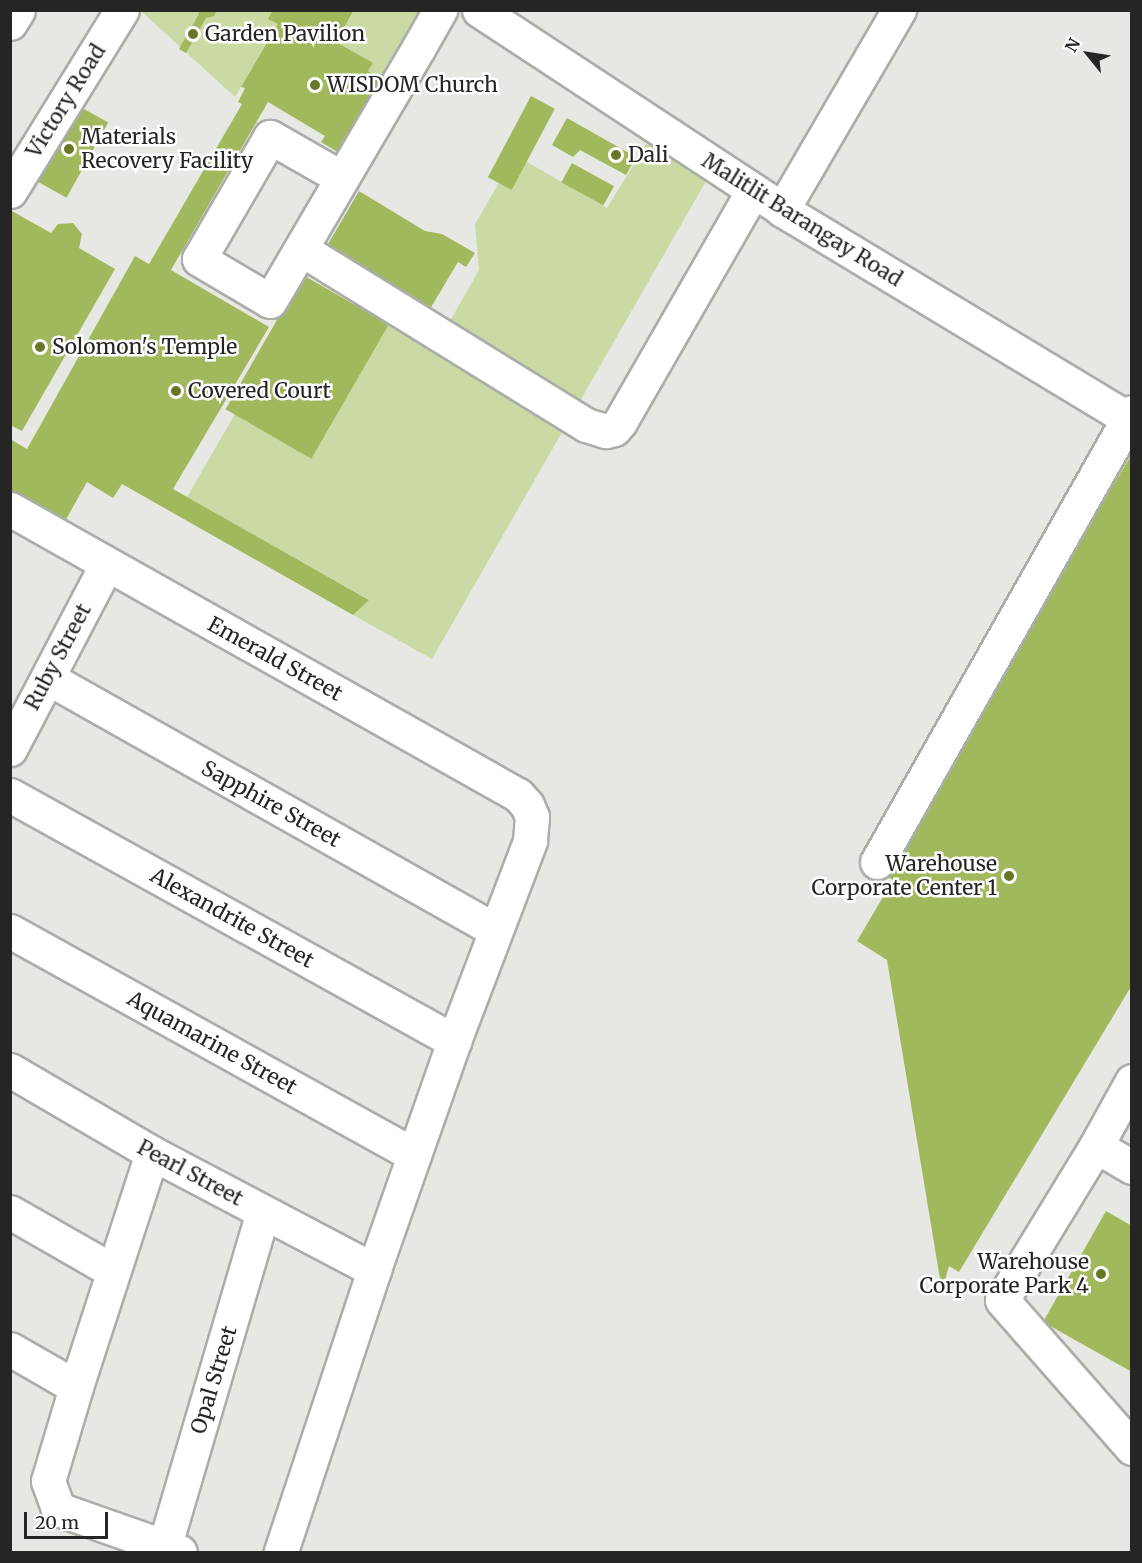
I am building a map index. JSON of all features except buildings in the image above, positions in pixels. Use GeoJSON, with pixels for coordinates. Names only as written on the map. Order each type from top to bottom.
{"type":"FeatureCollection","features":[{"type":"Feature","properties":{"kind":"street"},"geometry":{"type":"LineString","coordinates":[[10,23],[18,10]]}},
{"type":"Feature","properties":{"kind":"street","name":"Victory Road"},"geometry":{"type":"LineString","coordinates":[[10,191],[122,10]]}},
{"type":"Feature","properties":{"kind":"street"},"geometry":{"type":"LineString","coordinates":[[342,178],[270,137],[199,259],[270,301],[301,249],[440,10]]}},
{"type":"Feature","properties":{"kind":"street","name":"Malitlit Barangay Road"},"geometry":{"type":"LineString","coordinates":[[479,10],[782,210],[1130,417]]}},
{"type":"Feature","properties":{"kind":"street"},"geometry":{"type":"LineString","coordinates":[[782,210],[899,10]]}},
{"type":"Feature","properties":{"kind":"street"},"geometry":{"type":"LineString","coordinates":[[301,249],[586,425],[606,431],[614,429],[620,422],[753,191]]}},
{"type":"Feature","properties":{"kind":"street"},"geometry":{"type":"LineString","coordinates":[[877,862],[1130,417]]}},
{"type":"Feature","properties":{"kind":"street","name":"Emerald Street"},"geometry":{"type":"LineString","coordinates":[[10,509],[518,795],[527,805],[532,817],[530,841],[495,930]]}},
{"type":"Feature","properties":{"kind":"street","name":"Ruby Street"},"geometry":{"type":"LineString","coordinates":[[10,749],[106,565]]}},
{"type":"Feature","properties":{"kind":"street","name":"Sapphire Street"},"geometry":{"type":"LineString","coordinates":[[48,678],[495,930]]}},
{"type":"Feature","properties":{"kind":"street","name":"Alexandrite Street"},"geometry":{"type":"LineString","coordinates":[[10,795],[454,1041]]}},
{"type":"Feature","properties":{"kind":"street"},"geometry":{"type":"LineString","coordinates":[[282,1552],[374,1270],[495,930]]}},
{"type":"Feature","properties":{"kind":"street","name":"Aquamarine Street"},"geometry":{"type":"LineString","coordinates":[[10,931],[414,1155]]}},
{"type":"Feature","properties":{"kind":"street","name":"Pearl Street"},"geometry":{"type":"LineString","coordinates":[[10,1070],[152,1153],[374,1270]]}},
{"type":"Feature","properties":{"kind":"street"},"geometry":{"type":"LineString","coordinates":[[1131,1081],[1096,1146],[1002,1300],[1131,1448]]}},
{"type":"Feature","properties":{"kind":"street"},"geometry":{"type":"LineString","coordinates":[[1096,1146],[1131,1167]]}},
{"type":"Feature","properties":{"kind":"street"},"geometry":{"type":"LineString","coordinates":[[152,1153],[48,1481],[58,1509],[172,1550]]}},
{"type":"Feature","properties":{"kind":"street"},"geometry":{"type":"LineString","coordinates":[[10,1212],[113,1271]]}},
{"type":"Feature","properties":{"kind":"street","name":"Opal Street"},"geometry":{"type":"LineString","coordinates":[[172,1550],[263,1212]]}},
{"type":"Feature","properties":{"kind":"street"},"geometry":{"type":"LineString","coordinates":[[10,1349],[76,1387]]}},
{"type":"Feature","properties":{"kind":"green space"},"geometry":{"type":"Polygon","coordinates":[[[141,11],[286,11],[235,97],[141,11]]]}},
{"type":"Feature","properties":{"kind":"green space"},"geometry":{"type":"Polygon","coordinates":[[[354,11],[425,11],[389,83],[368,71],[372,63],[336,42],[354,11]]]}},
{"type":"Feature","properties":{"kind":"green space"},"geometry":{"type":"Polygon","coordinates":[[[656,128],[713,169],[432,659],[353,615],[368,599],[187,497],[235,414],[310,458],[388,325],[433,351],[479,270],[475,224],[515,155],[607,208],[656,128]]]}},
{"type":"Feature","properties":{"kind":"place","name":"Garden Pavilion"},"geometry":{"type":"Point","coordinates":[193,34]}},
{"type":"Feature","properties":{"kind":"place","name":"WISDOM Church"},"geometry":{"type":"Point","coordinates":[315,85]}},
{"type":"Feature","properties":{"kind":"place","name":"Materials Recovery Facility"},"geometry":{"type":"Point","coordinates":[69,149]}},
{"type":"Feature","properties":{"kind":"place","name":"Dali"},"geometry":{"type":"Point","coordinates":[616,155]}},
{"type":"Feature","properties":{"kind":"place","name":"Solomon's Temple"},"geometry":{"type":"Point","coordinates":[40,347]}},
{"type":"Feature","properties":{"kind":"place","name":"Covered Court"},"geometry":{"type":"Point","coordinates":[176,391]}},
{"type":"Feature","properties":{"kind":"place","name":"Warehouse Corporate Center 1"},"geometry":{"type":"Point","coordinates":[1009,876]}},
{"type":"Feature","properties":{"kind":"place","name":"Warehouse Corporate Park 4"},"geometry":{"type":"Point","coordinates":[1101,1274]}}]}
